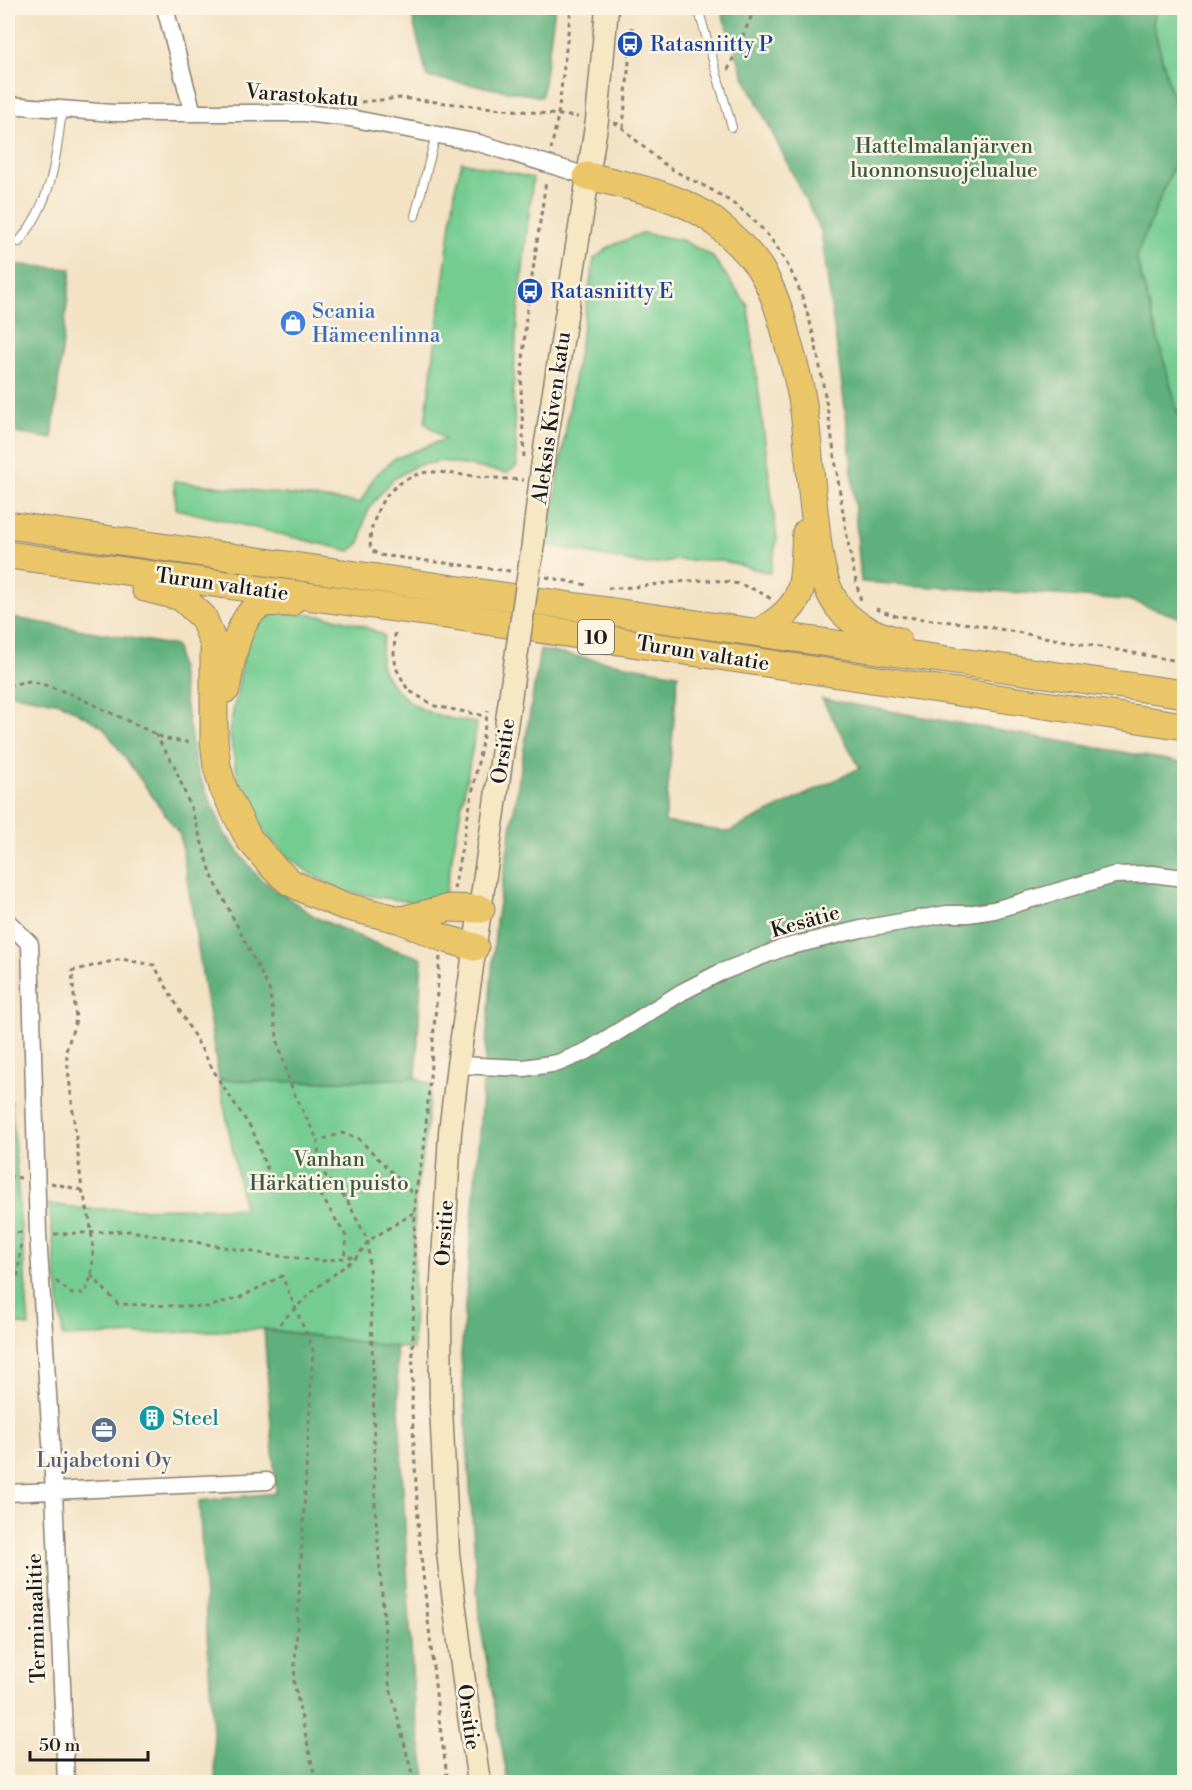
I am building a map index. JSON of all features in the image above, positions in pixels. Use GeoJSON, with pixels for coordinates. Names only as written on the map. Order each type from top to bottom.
{"type":"FeatureCollection","features":[{"type":"Feature","properties":{"kind":"highway"},"geometry":{"type":"LineString","coordinates":[[587,176],[646,191],[680,203],[709,218],[738,243],[760,269],[780,310],[803,405],[820,559],[827,585],[836,603],[846,616],[873,634],[968,662]]}},
{"type":"Feature","properties":{"kind":"highway"},"geometry":{"type":"LineString","coordinates":[[759,633],[789,612],[802,588],[810,481]]}},
{"type":"Feature","properties":{"kind":"highway","name":"Turun valtatie"},"geometry":{"type":"LineString","coordinates":[[8,525],[1185,694]]}},
{"type":"Feature","properties":{"kind":"highway","name":"Turun valtatie"},"geometry":{"type":"LineString","coordinates":[[8,555],[453,616],[1185,726]]}},
{"type":"Feature","properties":{"kind":"highway"},"geometry":{"type":"LineString","coordinates":[[8,568],[145,588],[181,597],[203,617],[214,645],[217,766],[234,811],[249,839],[274,868],[290,882],[336,903],[401,920],[443,938],[475,947]]}},
{"type":"Feature","properties":{"kind":"highway"},"geometry":{"type":"LineString","coordinates":[[215,744],[242,626],[256,608],[267,603],[304,603],[453,616]]}},
{"type":"Feature","properties":{"kind":"highway"},"geometry":{"type":"LineString","coordinates":[[401,920],[449,908],[481,909]]}},
{"type":"Feature","properties":{"kind":"main road","name":"Aleksis Kiven katu"},"geometry":{"type":"LineString","coordinates":[[513,685],[544,456],[597,120],[607,8]]}},
{"type":"Feature","properties":{"kind":"main road","name":"Orsitie"},"geometry":{"type":"LineString","coordinates":[[479,1782],[448,1553],[441,1407],[440,1317],[450,1132],[513,685]]}},
{"type":"Feature","properties":{"kind":"street"},"geometry":{"type":"LineString","coordinates":[[165,8],[193,113]]}},
{"type":"Feature","properties":{"kind":"street","name":"Varastokatu"},"geometry":{"type":"LineString","coordinates":[[8,105],[113,113],[304,113],[350,118],[479,143],[587,176]]}},
{"type":"Feature","properties":{"kind":"street","name":"Kesätie"},"geometry":{"type":"LineString","coordinates":[[458,1065],[524,1068],[558,1063],[587,1051],[682,992],[719,973],[783,948],[861,928],[947,914],[994,910],[1114,875],[1152,874],[1185,878]]}},
{"type":"Feature","properties":{"kind":"street","name":"Terminaalitie"},"geometry":{"type":"LineString","coordinates":[[8,922],[30,944],[30,1235],[40,1269],[54,1491],[66,1782]]}},
{"type":"Feature","properties":{"kind":"street"},"geometry":{"type":"LineString","coordinates":[[8,1493],[267,1481]]}},
{"type":"Feature","properties":{"kind":"lane"},"geometry":{"type":"LineString","coordinates":[[698,8],[732,128]]}},
{"type":"Feature","properties":{"kind":"lane"},"geometry":{"type":"LineString","coordinates":[[19,242],[32,226],[50,185],[62,110]]}},
{"type":"Feature","properties":{"kind":"lane"},"geometry":{"type":"LineString","coordinates":[[415,216],[436,135]]}},
{"type":"Feature","properties":{"kind":"path","name":"Aleksis Kiven katu"},"geometry":{"type":"LineString","coordinates":[[524,458],[521,388],[526,318],[548,163],[558,115],[571,8]]}},
{"type":"Feature","properties":{"kind":"path"},"geometry":{"type":"LineString","coordinates":[[720,85],[740,46],[755,8]]}},
{"type":"Feature","properties":{"kind":"path"},"geometry":{"type":"LineString","coordinates":[[623,128],[632,27]]}},
{"type":"Feature","properties":{"kind":"path"},"geometry":{"type":"LineString","coordinates":[[360,102],[400,98],[558,115],[618,124],[658,160],[712,190],[741,210],[769,237],[802,294],[816,347],[849,557],[862,604],[846,616]]}},
{"type":"Feature","properties":{"kind":"path"},"geometry":{"type":"LineString","coordinates":[[514,572],[379,555],[371,550],[369,542],[380,504],[398,485],[412,477],[424,473],[438,473],[525,480]]}},
{"type":"Feature","properties":{"kind":"path"},"geometry":{"type":"LineString","coordinates":[[537,575],[588,586]]}},
{"type":"Feature","properties":{"kind":"path"},"geometry":{"type":"LineString","coordinates":[[606,588],[634,588],[692,579],[721,581],[734,583],[764,595],[789,612]]}},
{"type":"Feature","properties":{"kind":"path"},"geometry":{"type":"LineString","coordinates":[[873,608],[896,616],[972,624],[1185,662]]}},
{"type":"Feature","properties":{"kind":"path"},"geometry":{"type":"LineString","coordinates":[[395,633],[396,668],[408,690],[435,706],[486,716]]}},
{"type":"Feature","properties":{"kind":"path"},"geometry":{"type":"LineString","coordinates":[[8,685],[30,681],[48,686],[166,739],[215,744]]}},
{"type":"Feature","properties":{"kind":"path"},"geometry":{"type":"LineString","coordinates":[[449,908],[462,855],[489,706]]}},
{"type":"Feature","properties":{"kind":"path"},"geometry":{"type":"LineString","coordinates":[[155,734],[174,765],[192,811],[212,876],[269,989],[278,1042],[292,1089],[318,1141],[319,1168],[347,1200],[368,1241],[375,1506],[388,1683],[412,1774],[412,1782]]}},
{"type":"Feature","properties":{"kind":"path"},"geometry":{"type":"LineString","coordinates":[[40,1269],[72,1294],[85,1293],[91,1275],[92,1233],[82,1190],[66,1051],[76,1020],[72,971],[121,959],[154,965],[219,1080],[253,1131],[265,1165],[274,1177],[322,1197],[347,1238],[344,1258]]}},
{"type":"Feature","properties":{"kind":"path"},"geometry":{"type":"LineString","coordinates":[[318,1141],[342,1133],[359,1139],[416,1196]]}},
{"type":"Feature","properties":{"kind":"path"},"geometry":{"type":"LineString","coordinates":[[273,1330],[314,1290],[358,1256],[368,1241],[415,1212]]}},
{"type":"Feature","properties":{"kind":"path"},"geometry":{"type":"LineString","coordinates":[[8,1231],[30,1235],[131,1231],[322,1262],[358,1256]]}},
{"type":"Feature","properties":{"kind":"path"},"geometry":{"type":"LineString","coordinates":[[8,1278],[18,1275],[30,1235]]}},
{"type":"Feature","properties":{"kind":"path"},"geometry":{"type":"LineString","coordinates":[[91,1275],[118,1304],[208,1307],[241,1297],[282,1276],[313,1350],[294,1683],[316,1782]]}},
{"type":"Feature","properties":{"kind":"green space"},"geometry":{"type":"Polygon","coordinates":[[[410,8],[555,8],[542,97],[427,77],[410,8]]]}},
{"type":"Feature","properties":{"kind":"green space","name":"Hattelmalanjärven luonnonsuojelualue"},"geometry":{"type":"Polygon","coordinates":[[[720,8],[1156,8],[1153,25],[1184,141],[1136,257],[1179,417],[1184,419],[1184,619],[1128,600],[861,582],[849,438],[821,231],[744,76],[720,8]]]}},
{"type":"Feature","properties":{"kind":"green space"},"geometry":{"type":"Polygon","coordinates":[[[1156,8],[1184,8],[1184,141],[1153,25],[1156,8]]]}},
{"type":"Feature","properties":{"kind":"green space"},"geometry":{"type":"Polygon","coordinates":[[[1184,141],[1184,419],[1179,417],[1136,257],[1184,141]]]}},
{"type":"Feature","properties":{"kind":"green space"},"geometry":{"type":"Polygon","coordinates":[[[462,162],[533,178],[517,322],[513,392],[517,466],[507,473],[442,461],[415,466],[392,480],[372,504],[365,518],[360,543],[350,551],[176,509],[174,481],[360,503],[374,477],[394,459],[445,439],[425,423],[456,184],[462,162]]]}},
{"type":"Feature","properties":{"kind":"green space"},"geometry":{"type":"Polygon","coordinates":[[[642,233],[682,240],[712,256],[748,306],[777,539],[770,573],[720,560],[678,560],[646,565],[547,545],[594,259],[609,247],[642,233]]]}},
{"type":"Feature","properties":{"kind":"green space"},"geometry":{"type":"Polygon","coordinates":[[[8,264],[71,269],[52,439],[8,432],[8,264]]]}},
{"type":"Feature","properties":{"kind":"green space"},"geometry":{"type":"Polygon","coordinates":[[[276,613],[332,617],[359,624],[384,636],[381,664],[391,684],[403,696],[416,706],[435,714],[477,723],[444,900],[431,905],[345,892],[314,876],[285,855],[263,830],[239,785],[229,732],[248,634],[265,618],[276,613]]]}},
{"type":"Feature","properties":{"kind":"green space"},"geometry":{"type":"Polygon","coordinates":[[[8,617],[176,646],[196,768],[225,834],[258,877],[317,918],[377,944],[422,958],[416,1078],[304,1082],[219,1080],[180,835],[103,727],[61,703],[8,693],[8,617]]]}},
{"type":"Feature","properties":{"kind":"green space"},"geometry":{"type":"Polygon","coordinates":[[[540,650],[678,674],[665,822],[728,832],[860,768],[822,699],[1184,763],[1184,1782],[508,1782],[479,1617],[461,1356],[496,921],[540,650]]]}},
{"type":"Feature","properties":{"kind":"green space","name":"Vanhan Härkätien puisto"},"geometry":{"type":"Polygon","coordinates":[[[416,1078],[431,1085],[424,1148],[415,1196],[413,1349],[264,1329],[63,1337],[49,1204],[89,1209],[244,1208],[219,1080],[304,1082],[416,1078]]]}},
{"type":"Feature","properties":{"kind":"green space"},"geometry":{"type":"Polygon","coordinates":[[[8,1101],[11,1101],[29,1326],[8,1323],[8,1101]]]}},
{"type":"Feature","properties":{"kind":"green space"},"geometry":{"type":"Polygon","coordinates":[[[264,1329],[396,1347],[414,1705],[427,1782],[216,1782],[199,1501],[276,1493],[264,1329]]]}},
{"type":"Feature","properties":{"kind":"place","name":"Ratasniitty P"},"geometry":{"type":"Point","coordinates":[630,44]}},
{"type":"Feature","properties":{"kind":"place","name":"Ratasniitty E"},"geometry":{"type":"Point","coordinates":[530,291]}},
{"type":"Feature","properties":{"kind":"place","name":"Scania Hämeenlinna"},"geometry":{"type":"Point","coordinates":[293,323]}},
{"type":"Feature","properties":{"kind":"place","name":"Steel"},"geometry":{"type":"Point","coordinates":[152,1418]}},
{"type":"Feature","properties":{"kind":"place","name":"Lujabetoni Oy"},"geometry":{"type":"Point","coordinates":[104,1430]}}]}
